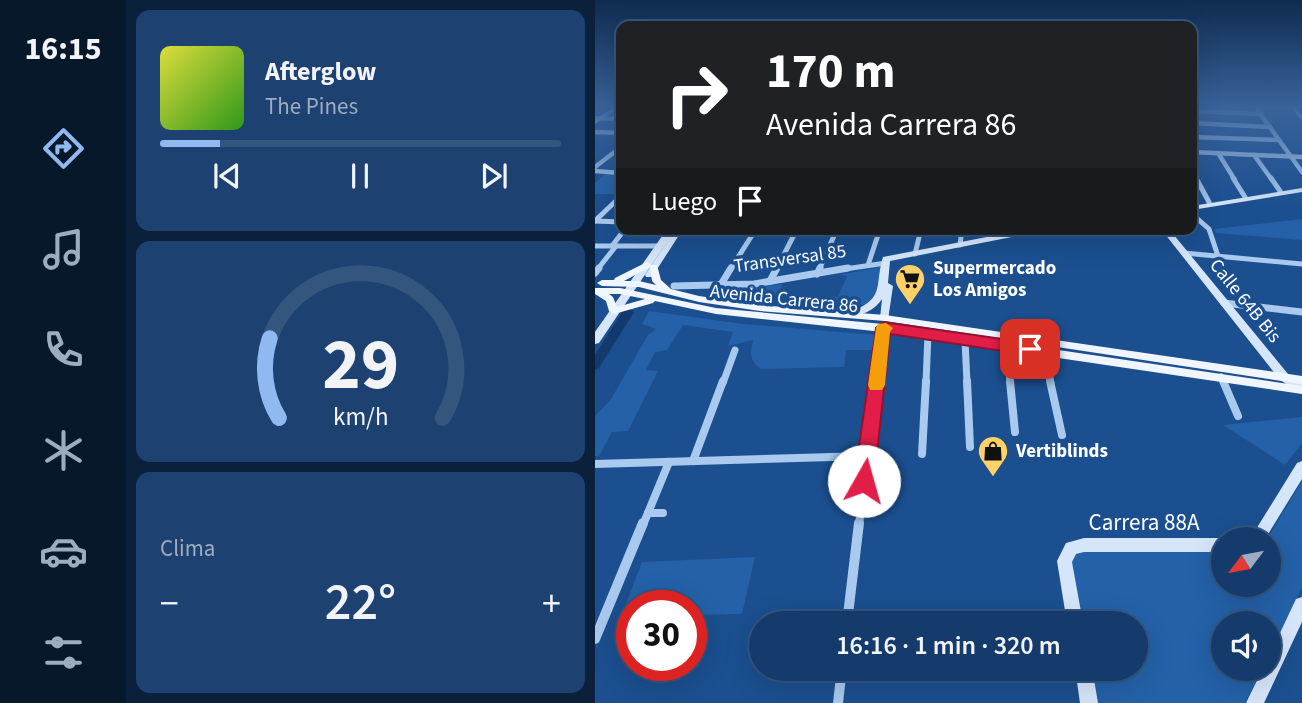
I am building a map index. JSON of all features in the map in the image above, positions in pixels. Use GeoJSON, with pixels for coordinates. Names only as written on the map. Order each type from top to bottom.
{"type":"FeatureCollection","features":[{"type":"Feature","properties":{"kind":"main road"},"geometry":{"type":"LineString","coordinates":[[607,283],[651,266],[657,281],[672,289]]}},
{"type":"Feature","properties":{"kind":"main road","name":"Avenida Carrera 86"},"geometry":{"type":"LineString","coordinates":[[595,284],[672,289],[760,308],[852,314],[928,334],[1302,390]]}},
{"type":"Feature","properties":{"kind":"main road","name":"Avenida Carrera 86"},"geometry":{"type":"LineString","coordinates":[[595,291],[633,286],[658,300],[716,312],[884,323],[1302,380]]}},
{"type":"Feature","properties":{"kind":"main road"},"geometry":{"type":"LineString","coordinates":[[595,291],[610,299],[614,311],[635,303],[658,300]]}},
{"type":"Feature","properties":{"kind":"street"},"geometry":{"type":"LineString","coordinates":[[1280,141],[1302,172]]}},
{"type":"Feature","properties":{"kind":"street"},"geometry":{"type":"LineString","coordinates":[[595,169],[616,150]]}},
{"type":"Feature","properties":{"kind":"street"},"geometry":{"type":"LineString","coordinates":[[1197,152],[1302,157]]}},
{"type":"Feature","properties":{"kind":"street"},"geometry":{"type":"LineString","coordinates":[[1218,153],[1245,197]]}},
{"type":"Feature","properties":{"kind":"street"},"geometry":{"type":"LineString","coordinates":[[1254,155],[1280,191]]}},
{"type":"Feature","properties":{"kind":"street"},"geometry":{"type":"LineString","coordinates":[[595,169],[616,172]]}},
{"type":"Feature","properties":{"kind":"street"},"geometry":{"type":"LineString","coordinates":[[1197,181],[1209,202]]}},
{"type":"Feature","properties":{"kind":"street"},"geometry":{"type":"LineString","coordinates":[[1197,207],[1209,202],[1299,189]]}},
{"type":"Feature","properties":{"kind":"street"},"geometry":{"type":"LineString","coordinates":[[1197,208],[1299,189]]}},
{"type":"Feature","properties":{"kind":"street"},"geometry":{"type":"LineString","coordinates":[[595,221],[616,200]]}},
{"type":"Feature","properties":{"kind":"street"},"geometry":{"type":"LineString","coordinates":[[1197,215],[1209,229],[1218,256]]}},
{"type":"Feature","properties":{"kind":"street"},"geometry":{"type":"LineString","coordinates":[[595,221],[616,222]]}},
{"type":"Feature","properties":{"kind":"street"},"geometry":{"type":"LineString","coordinates":[[595,273],[621,235]]}},
{"type":"Feature","properties":{"kind":"street"},"geometry":{"type":"LineString","coordinates":[[651,266],[667,235]]}},
{"type":"Feature","properties":{"kind":"street"},"geometry":{"type":"LineString","coordinates":[[595,340],[599,329],[674,235]]}},
{"type":"Feature","properties":{"kind":"street"},"geometry":{"type":"LineString","coordinates":[[720,286],[752,235]]}},
{"type":"Feature","properties":{"kind":"street"},"geometry":{"type":"LineString","coordinates":[[770,281],[794,235]]}},
{"type":"Feature","properties":{"kind":"street"},"geometry":{"type":"LineString","coordinates":[[817,274],[834,235]]}},
{"type":"Feature","properties":{"kind":"street"},"geometry":{"type":"LineString","coordinates":[[868,265],[878,235]]}},
{"type":"Feature","properties":{"kind":"street"},"geometry":{"type":"LineString","coordinates":[[915,254],[920,235]]}},
{"type":"Feature","properties":{"kind":"street"},"geometry":{"type":"LineString","coordinates":[[960,245],[961,235]]}},
{"type":"Feature","properties":{"kind":"street","name":"Transversal 85"},"geometry":{"type":"LineString","coordinates":[[672,289],[770,281],[817,274],[1003,235]]}},
{"type":"Feature","properties":{"kind":"street","name":"Transversal 85"},"geometry":{"type":"LineString","coordinates":[[888,261],[1003,235]]}},
{"type":"Feature","properties":{"kind":"street","name":"Calle 64B Bis"},"geometry":{"type":"LineString","coordinates":[[1170,235],[1284,377],[1302,390]]}},
{"type":"Feature","properties":{"kind":"street"},"geometry":{"type":"LineString","coordinates":[[595,246],[659,246]]}},
{"type":"Feature","properties":{"kind":"street"},"geometry":{"type":"LineString","coordinates":[[1184,253],[1302,264]]}},
{"type":"Feature","properties":{"kind":"street"},"geometry":{"type":"LineString","coordinates":[[852,314],[866,310],[878,301],[888,261]]}},
{"type":"Feature","properties":{"kind":"street"},"geometry":{"type":"LineString","coordinates":[[848,611],[884,323],[888,261]]}},
{"type":"Feature","properties":{"kind":"street"},"geometry":{"type":"LineString","coordinates":[[1224,303],[1302,312]]}},
{"type":"Feature","properties":{"kind":"street"},"geometry":{"type":"LineString","coordinates":[[922,454],[928,334]]}},
{"type":"Feature","properties":{"kind":"street"},"geometry":{"type":"LineString","coordinates":[[965,340],[970,447]]}},
{"type":"Feature","properties":{"kind":"street"},"geometry":{"type":"LineString","coordinates":[[1007,346],[1015,432]]}},
{"type":"Feature","properties":{"kind":"street"},"geometry":{"type":"LineString","coordinates":[[693,461],[734,350]]}},
{"type":"Feature","properties":{"kind":"street"},"geometry":{"type":"LineString","coordinates":[[1044,351],[1062,435]]}},
{"type":"Feature","properties":{"kind":"street"},"geometry":{"type":"LineString","coordinates":[[1221,377],[1238,416]]}},
{"type":"Feature","properties":{"kind":"street"},"geometry":{"type":"LineString","coordinates":[[595,464],[867,456]]}},
{"type":"Feature","properties":{"kind":"street"},"geometry":{"type":"LineString","coordinates":[[595,639],[669,462]]}},
{"type":"Feature","properties":{"kind":"street"},"geometry":{"type":"LineString","coordinates":[[1266,527],[1302,467]]}},
{"type":"Feature","properties":{"kind":"street"},"geometry":{"type":"LineString","coordinates":[[648,513],[663,513]]}},
{"type":"Feature","properties":{"kind":"street","name":"Carrera 88A"},"geometry":{"type":"LineString","coordinates":[[1073,611],[1064,561],[1067,552],[1075,546],[1211,545]]}},
{"type":"Feature","properties":{"kind":"street"},"geometry":{"type":"LineString","coordinates":[[1255,703],[1302,605]]}},
{"type":"Feature","properties":{"kind":"street"},"geometry":{"type":"LineString","coordinates":[[838,703],[841,681]]}},
{"type":"Feature","properties":{"kind":"street"},"geometry":{"type":"LineString","coordinates":[[1085,681],[1089,703]]}},
{"type":"Feature","properties":{"kind":"shaded area"},"geometry":{"type":"Polygon","coordinates":[[[606,173],[616,174],[616,194],[595,194],[595,183],[606,173]]]}},
{"type":"Feature","properties":{"kind":"shaded area"},"geometry":{"type":"Polygon","coordinates":[[[1302,219],[1302,240],[1216,233],[1214,229],[1302,219]]]}},
{"type":"Feature","properties":{"kind":"shaded area"},"geometry":{"type":"Polygon","coordinates":[[[881,267],[875,298],[868,305],[829,303],[827,296],[838,297],[847,276],[838,275],[881,267]]]}},
{"type":"Feature","properties":{"kind":"shaded area"},"geometry":{"type":"Polygon","coordinates":[[[783,284],[779,293],[788,293],[770,299],[706,291],[783,284]]]}},
{"type":"Feature","properties":{"kind":"shaded area"},"geometry":{"type":"Polygon","coordinates":[[[649,311],[743,324],[877,335],[874,350],[846,350],[844,367],[761,369],[751,356],[753,340],[728,346],[733,332],[683,325],[667,350],[655,352],[646,370],[658,371],[628,431],[612,432],[599,456],[595,456],[595,416],[611,399],[648,335],[656,329],[642,324],[649,311]]]}},
{"type":"Feature","properties":{"kind":"shaded area"},"geometry":{"type":"Polygon","coordinates":[[[1302,417],[1302,443],[1285,465],[1223,425],[1302,417]]]}},
{"type":"Feature","properties":{"kind":"shaded area"},"geometry":{"type":"Polygon","coordinates":[[[1302,481],[1302,587],[1281,630],[1281,611],[1211,611],[1211,681],[1256,681],[1245,703],[1096,703],[1092,681],[1148,681],[1148,611],[1080,611],[1071,558],[1076,551],[1211,552],[1211,597],[1281,597],[1281,527],[1274,527],[1302,481]]]}},
{"type":"Feature","properties":{"kind":"shaded area"},"geometry":{"type":"Polygon","coordinates":[[[755,557],[742,614],[707,615],[707,590],[631,590],[642,562],[755,557]]]}},
{"type":"Feature","properties":{"kind":"waterway"},"geometry":{"type":"LineString","coordinates":[[595,365],[628,312]]}},
{"type":"Feature","properties":{"kind":"slow traffic"},"geometry":{"type":"LineString","coordinates":[[876,385],[883,328],[886,328]]}},
{"type":"Feature","properties":{"kind":"place","name":"Supermercado Los Amigos"},"geometry":{"type":"Point","coordinates":[910,306]}},
{"type":"Feature","properties":{"kind":"place","name":"Vertiblinds"},"geometry":{"type":"Point","coordinates":[993,478]}},
{"type":"Feature","properties":{"kind":"route"},"geometry":{"type":"LineString","coordinates":[[864,481],[883,328],[1030,349]]}}]}
